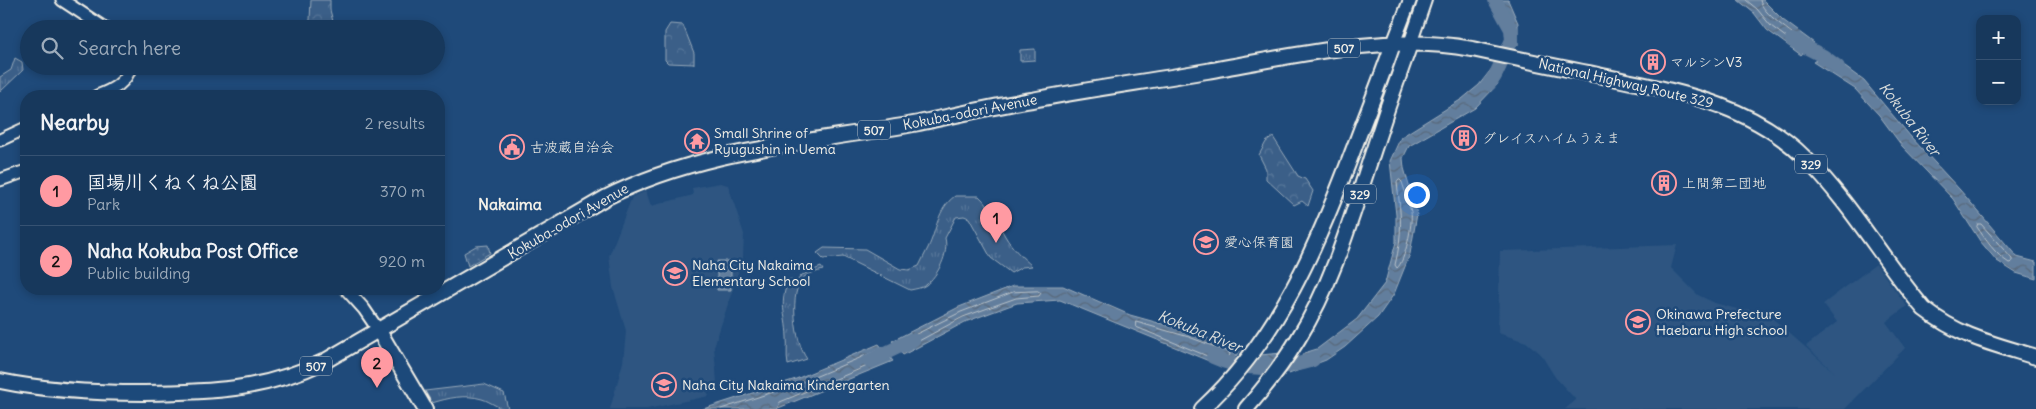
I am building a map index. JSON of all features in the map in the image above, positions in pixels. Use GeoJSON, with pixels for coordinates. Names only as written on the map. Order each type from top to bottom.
{"type":"FeatureCollection","features":[{"type":"Feature","properties":{"kind":"highway","name":"Kokuba-odori Avenue"},"geometry":{"type":"LineString","coordinates":[[445,292],[605,198],[652,176],[693,163],[727,155],[918,123],[1031,100],[1296,54],[1367,44],[1393,44]]}},
{"type":"Feature","properties":{"kind":"highway","name":"National Highway Route 329"},"geometry":{"type":"LineString","coordinates":[[1393,44],[1466,48],[1695,96],[1730,108],[1770,130],[1805,158],[1831,186],[1924,309],[1946,325],[1975,338],[2036,357]]}},
{"type":"Feature","properties":{"kind":"highway","name":"329"},"geometry":{"type":"LineString","coordinates":[[1204,407],[1234,376],[1284,305],[1318,239],[1393,44]]}},
{"type":"Feature","properties":{"kind":"highway","name":"329"},"geometry":{"type":"LineString","coordinates":[[1246,409],[1298,339],[1318,304],[1336,262],[1410,44]]}},
{"type":"Feature","properties":{"kind":"highway","name":"Kokuba-odori Avenue"},"geometry":{"type":"LineString","coordinates":[[379,331],[440,295]]}},
{"type":"Feature","properties":{"kind":"highway","name":"507"},"geometry":{"type":"LineString","coordinates":[[0,381],[46,389],[94,393],[189,392],[238,389],[272,382],[304,371],[379,331]]}},
{"type":"Feature","properties":{"kind":"highway"},"geometry":{"type":"LineString","coordinates":[[379,331],[425,409]]}},
{"type":"Feature","properties":{"kind":"main road"},"geometry":{"type":"LineString","coordinates":[[62,0],[92,20]]}},
{"type":"Feature","properties":{"kind":"main road"},"geometry":{"type":"LineString","coordinates":[[1393,44],[1410,0]]}},
{"type":"Feature","properties":{"kind":"main road"},"geometry":{"type":"LineString","coordinates":[[1410,44],[1425,0]]}},
{"type":"Feature","properties":{"kind":"main road"},"geometry":{"type":"LineString","coordinates":[[108,90],[120,84],[127,75]]}},
{"type":"Feature","properties":{"kind":"main road"},"geometry":{"type":"LineString","coordinates":[[0,140],[20,131]]}},
{"type":"Feature","properties":{"kind":"main road"},"geometry":{"type":"LineString","coordinates":[[0,180],[20,173]]}},
{"type":"Feature","properties":{"kind":"main road"},"geometry":{"type":"LineString","coordinates":[[351,295],[379,331]]}},
{"type":"Feature","properties":{"kind":"shaded area","name":"Naha City Nakaima Elementary School"},"geometry":{"type":"Polygon","coordinates":[[[720,183],[728,185],[744,234],[743,258],[714,347],[717,382],[706,388],[709,396],[647,409],[610,409],[623,362],[626,331],[613,287],[609,256],[632,197],[646,191],[651,206],[693,195],[692,188],[720,183]]]}},
{"type":"Feature","properties":{"kind":"shaded area","name":"Okinawa Prefecture Haebaru High school"},"geometry":{"type":"Polygon","coordinates":[[[1677,245],[1671,268],[1698,295],[1715,303],[1737,309],[1763,310],[1836,374],[1806,346],[1837,322],[1823,304],[1876,264],[1907,306],[1886,322],[1905,348],[1845,409],[1565,409],[1576,400],[1555,377],[1540,353],[1526,342],[1498,333],[1500,251],[1677,245]]]}},
{"type":"Feature","properties":{"kind":"green space"},"geometry":{"type":"Polygon","coordinates":[[[311,0],[330,0],[333,20],[310,20],[311,0]]]}},
{"type":"Feature","properties":{"kind":"green space"},"geometry":{"type":"Polygon","coordinates":[[[670,24],[683,25],[694,53],[694,64],[668,63],[665,60],[665,32],[670,24]]]}},
{"type":"Feature","properties":{"kind":"green space"},"geometry":{"type":"Polygon","coordinates":[[[1035,49],[1035,60],[1020,61],[1020,50],[1035,49]]]}},
{"type":"Feature","properties":{"kind":"green space"},"geometry":{"type":"Polygon","coordinates":[[[15,58],[20,61],[20,73],[0,92],[0,77],[11,70],[15,58]]]}},
{"type":"Feature","properties":{"kind":"green space"},"geometry":{"type":"Polygon","coordinates":[[[1273,137],[1298,176],[1305,179],[1313,191],[1308,206],[1302,201],[1294,205],[1266,179],[1266,169],[1259,155],[1266,142],[1273,137]]]}},
{"type":"Feature","properties":{"kind":"green space"},"geometry":{"type":"Polygon","coordinates":[[[955,196],[979,196],[1011,244],[1032,266],[1022,267],[1011,273],[991,258],[969,218],[964,216],[956,217],[945,238],[946,244],[942,264],[935,276],[923,287],[910,290],[843,257],[823,259],[817,253],[824,248],[865,249],[900,269],[909,270],[919,266],[944,207],[955,196]]]}},
{"type":"Feature","properties":{"kind":"green space"},"geometry":{"type":"Polygon","coordinates":[[[488,245],[490,253],[468,266],[464,253],[476,246],[488,245]]]}},
{"type":"Feature","properties":{"kind":"green space"},"geometry":{"type":"Polygon","coordinates":[[[821,267],[823,270],[804,277],[796,293],[795,317],[799,342],[807,359],[788,365],[783,302],[789,279],[796,282],[802,275],[821,267]]]}},
{"type":"Feature","properties":{"kind":"green space"},"geometry":{"type":"Polygon","coordinates":[[[484,384],[504,393],[508,409],[501,408],[482,399],[469,397],[450,398],[432,403],[425,391],[484,384]]]}},
{"type":"Feature","properties":{"kind":"water"},"geometry":{"type":"Polygon","coordinates":[[[1492,0],[1508,0],[1518,23],[1518,45],[1505,42],[1505,24],[1492,0]]]}},
{"type":"Feature","properties":{"kind":"water"},"geometry":{"type":"Polygon","coordinates":[[[1738,0],[1763,0],[1783,20],[1814,43],[1801,55],[1767,30],[1754,13],[1738,0]]]}},
{"type":"Feature","properties":{"kind":"water"},"geometry":{"type":"Polygon","coordinates":[[[1826,53],[1864,81],[2017,257],[2036,262],[2036,279],[2016,273],[1997,261],[1980,241],[1953,199],[1902,146],[1879,115],[1855,89],[1813,62],[1826,53]]]}},
{"type":"Feature","properties":{"kind":"water"},"geometry":{"type":"Polygon","coordinates":[[[1493,67],[1505,69],[1497,85],[1475,108],[1409,146],[1403,158],[1417,214],[1410,254],[1394,294],[1378,317],[1345,347],[1326,360],[1289,374],[1304,353],[1317,349],[1357,319],[1385,283],[1396,242],[1396,215],[1390,161],[1401,137],[1462,99],[1479,85],[1493,67]]]}},
{"type":"Feature","properties":{"kind":"water"},"geometry":{"type":"Polygon","coordinates":[[[717,261],[731,261],[731,290],[717,290],[717,261]]]}},
{"type":"Feature","properties":{"kind":"water"},"geometry":{"type":"Polygon","coordinates":[[[1013,286],[1063,286],[1130,315],[1191,332],[1240,351],[1226,368],[1060,300],[1017,303],[965,322],[903,355],[892,341],[959,307],[1013,286]]]}},
{"type":"Feature","properties":{"kind":"water"},"geometry":{"type":"Polygon","coordinates":[[[879,344],[893,361],[776,409],[703,409],[796,379],[879,344]]]}},
{"type":"Feature","properties":{"kind":"water"},"geometry":{"type":"Polygon","coordinates":[[[1282,353],[1267,374],[1246,372],[1260,355],[1282,353]]]}},
{"type":"Feature","properties":{"kind":"waterway","name":"Kokuba River"},"geometry":{"type":"LineString","coordinates":[[1489,84],[1495,76],[1512,40],[1511,29],[1495,0]]}},
{"type":"Feature","properties":{"kind":"waterway","name":"Kokuba River"},"geometry":{"type":"LineString","coordinates":[[1792,40],[1823,56],[1838,67]]}},
{"type":"Feature","properties":{"kind":"waterway","name":"Kokuba River"},"geometry":{"type":"LineString","coordinates":[[869,361],[913,340]]}},
{"type":"Feature","properties":{"kind":"waterway","name":"Kokuba River"},"geometry":{"type":"LineString","coordinates":[[1213,357],[1237,365],[1262,368],[1288,366],[1313,360]]}},
{"type":"Feature","properties":{"kind":"place","name":"マルシンV3"},"geometry":{"type":"Point","coordinates":[1653,62]}},
{"type":"Feature","properties":{"kind":"place","name":"グレイスハイムうえま"},"geometry":{"type":"Point","coordinates":[1464,138]}},
{"type":"Feature","properties":{"kind":"place","name":"Small Shrine of Ryugushin in Uema"},"geometry":{"type":"Point","coordinates":[697,141]}},
{"type":"Feature","properties":{"kind":"place","name":"古波蔵自治会"},"geometry":{"type":"Point","coordinates":[512,147]}},
{"type":"Feature","properties":{"kind":"place","name":"上間第二団地"},"geometry":{"type":"Point","coordinates":[1664,183]}},
{"type":"Feature","properties":{"kind":"place","name":"愛心保育園"},"geometry":{"type":"Point","coordinates":[1206,242]}},
{"type":"Feature","properties":{"kind":"place","name":"国場川くねくね公園"},"geometry":{"type":"Point","coordinates":[996,243]}},
{"type":"Feature","properties":{"kind":"place","name":"Naha City Nakaima Elementary School"},"geometry":{"type":"Point","coordinates":[675,273]}},
{"type":"Feature","properties":{"kind":"place","name":"Okinawa Prefecture Haebaru High school"},"geometry":{"type":"Point","coordinates":[1638,322]}},
{"type":"Feature","properties":{"kind":"place","name":"Naha City Nakaima Kindergarten"},"geometry":{"type":"Point","coordinates":[664,385]}},
{"type":"Feature","properties":{"kind":"place","name":"Naha Kokuba Post Office"},"geometry":{"type":"Point","coordinates":[377,388]}},
{"type":"Feature","properties":{"kind":"district","name":"Nakaima"},"geometry":{"type":"Point","coordinates":[510,204]}}]}
